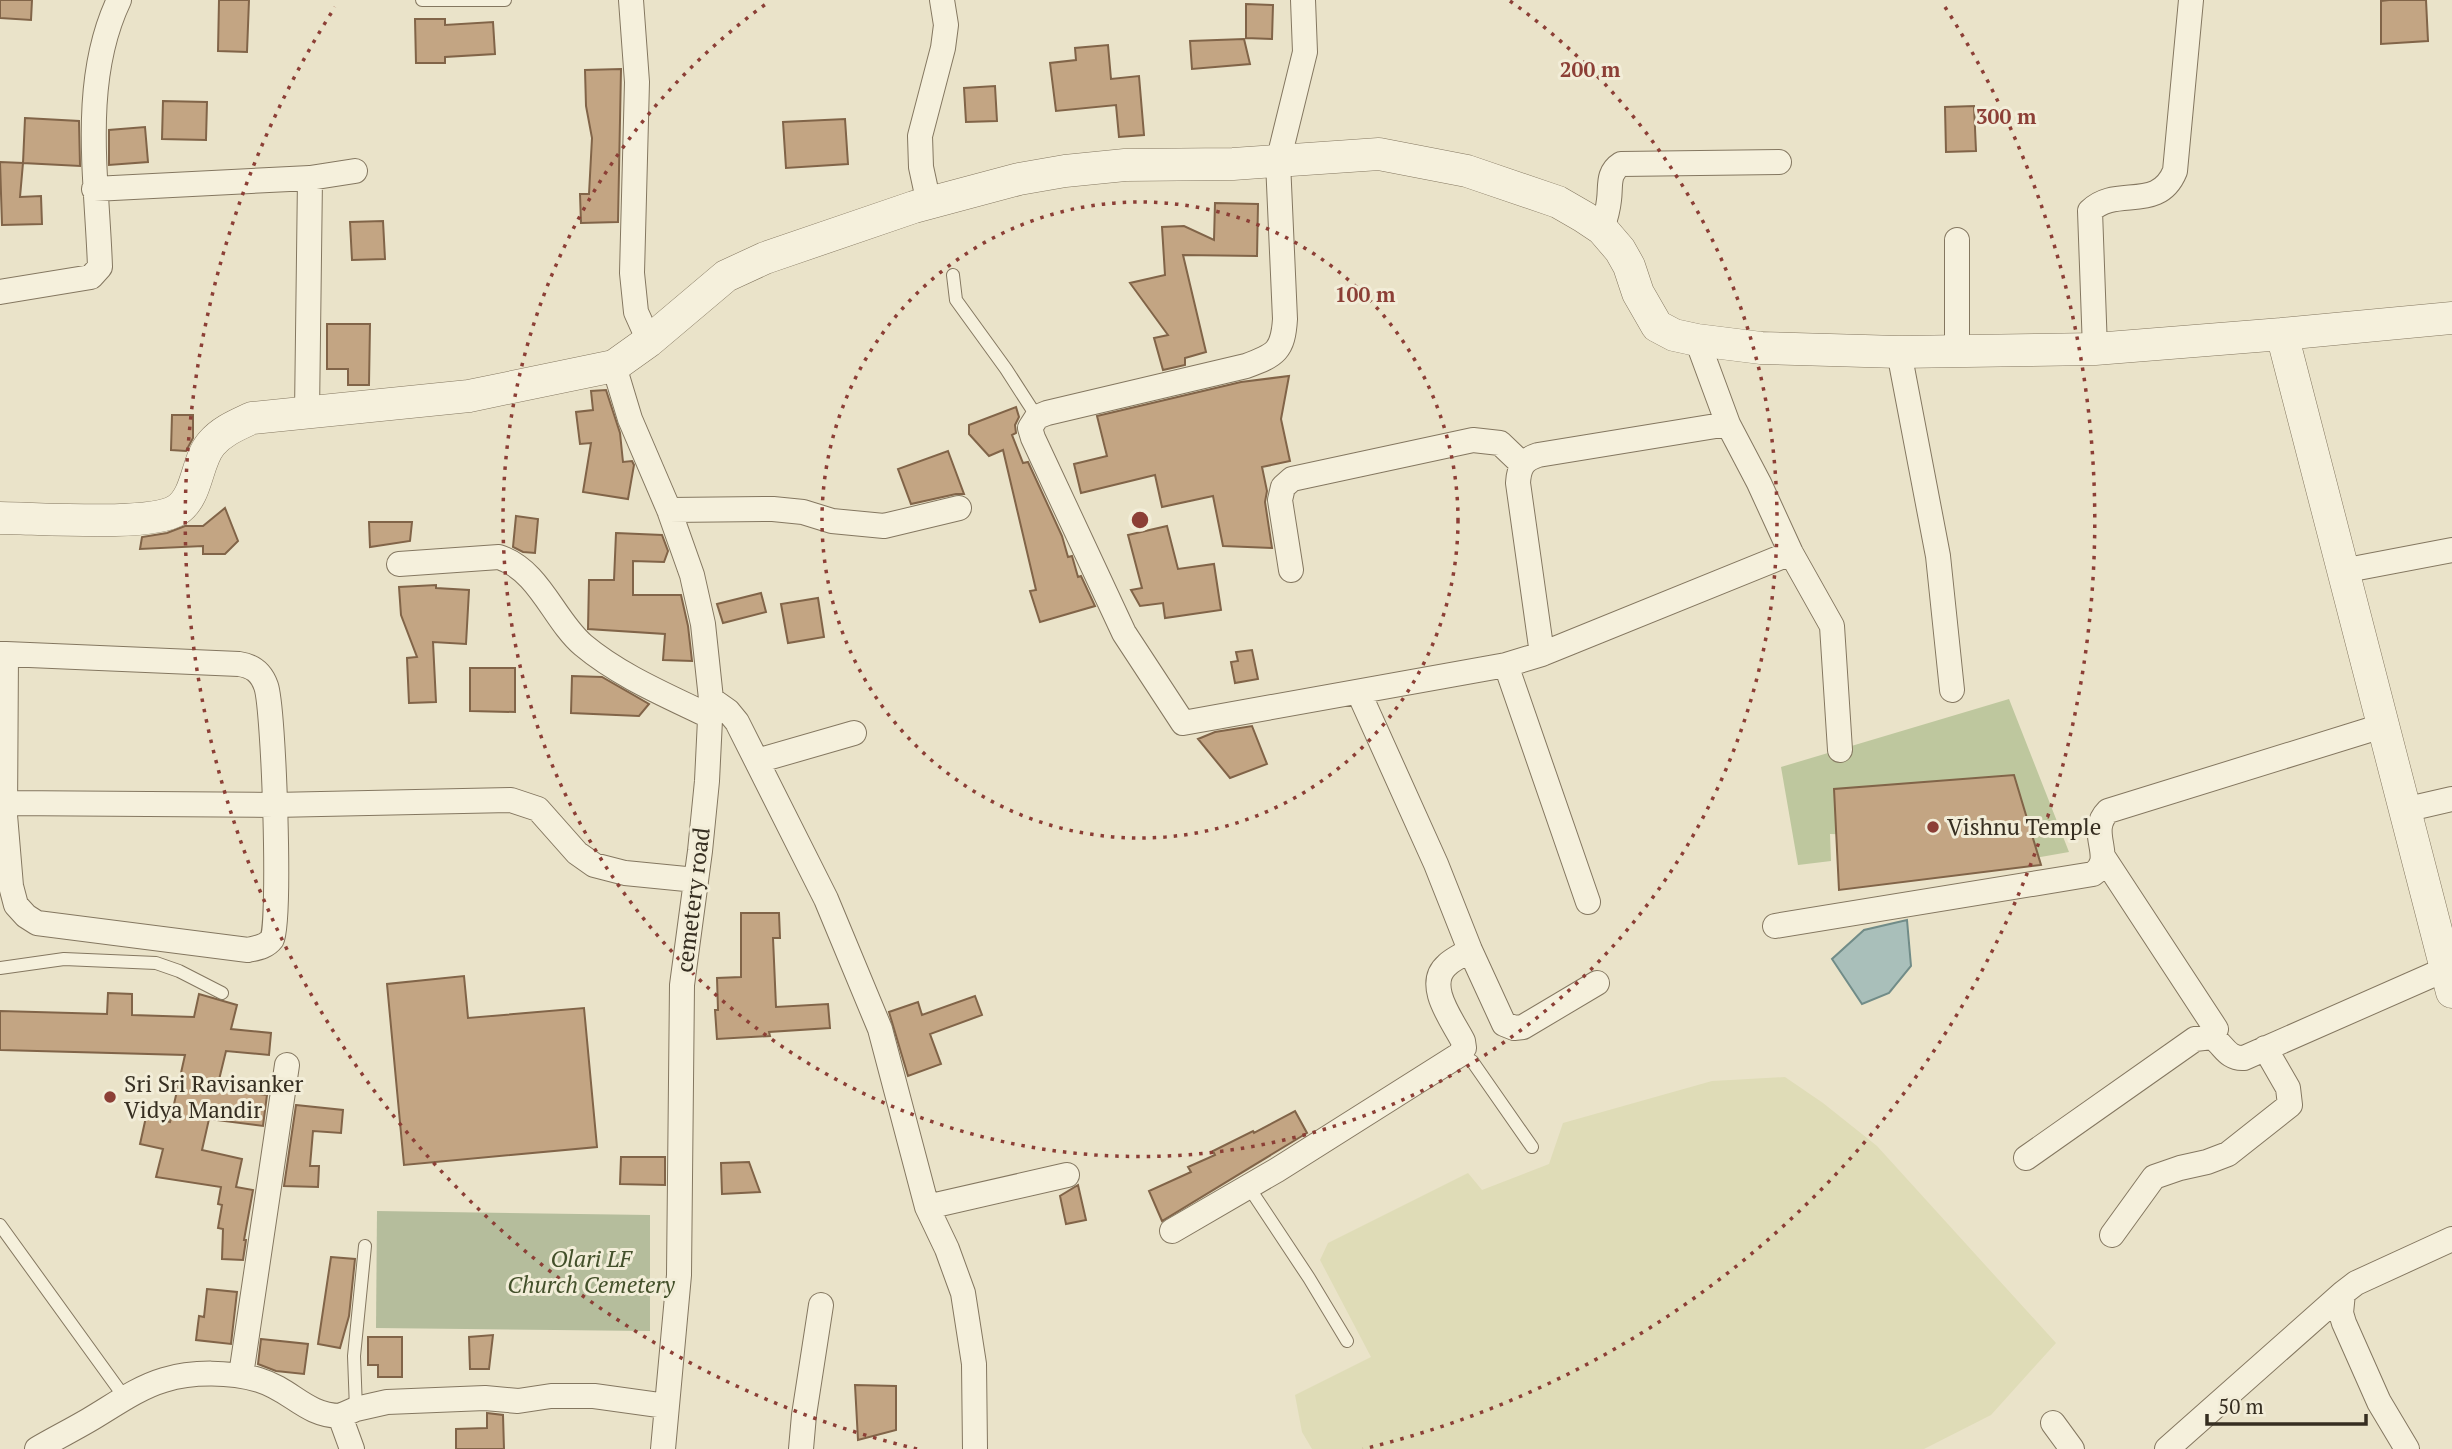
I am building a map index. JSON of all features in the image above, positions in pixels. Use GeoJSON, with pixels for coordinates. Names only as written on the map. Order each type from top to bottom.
{"type":"FeatureCollection","features":[{"type":"Feature","properties":{"kind":"street"},"geometry":{"type":"LineString","coordinates":[[0,292],[91,277],[100,267],[94,189],[96,82],[109,22],[119,0]]}},
{"type":"Feature","properties":{"kind":"street"},"geometry":{"type":"LineString","coordinates":[[631,0],[637,82],[632,273],[636,312],[649,341]]}},
{"type":"Feature","properties":{"kind":"street"},"geometry":{"type":"LineString","coordinates":[[929,204],[921,167],[920,136],[943,48],[946,25],[942,0]]}},
{"type":"Feature","properties":{"kind":"street"},"geometry":{"type":"LineString","coordinates":[[1303,0],[1305,52],[1278,162],[1285,319],[1284,339],[1278,350],[1268,358],[1247,366],[1047,413],[1037,417],[1030,428],[1110,607],[1183,723],[1506,665],[1542,654],[1791,553]]}},
{"type":"Feature","properties":{"kind":"street"},"geometry":{"type":"LineString","coordinates":[[2095,349],[2090,211],[2099,203],[2148,196],[2162,191],[2170,183],[2175,172],[2191,0]]}},
{"type":"Feature","properties":{"kind":"street"},"geometry":{"type":"LineString","coordinates":[[0,518],[133,520],[158,517],[178,509],[189,494],[210,445],[228,429],[252,418],[469,396],[614,366],[649,341],[726,276],[765,258],[929,204],[1019,179],[1125,165],[1233,164],[1379,154],[1467,171],[1558,202],[1602,229],[1620,250],[1629,266],[1638,293],[1657,326],[1674,335],[1697,340],[1761,348],[1899,352],[2095,349],[2452,318]]}},
{"type":"Feature","properties":{"kind":"street"},"geometry":{"type":"LineString","coordinates":[[1602,229],[1609,200],[1610,180],[1614,169],[1621,164],[1779,162]]}},
{"type":"Feature","properties":{"kind":"street"},"geometry":{"type":"LineString","coordinates":[[94,189],[310,178],[355,171]]}},
{"type":"Feature","properties":{"kind":"street"},"geometry":{"type":"LineString","coordinates":[[307,413],[310,178]]}},
{"type":"Feature","properties":{"kind":"street"},"geometry":{"type":"LineString","coordinates":[[1957,240],[1957,351]]}},
{"type":"Feature","properties":{"kind":"street"},"geometry":{"type":"LineString","coordinates":[[2026,1157],[2195,1039],[2212,1037],[2220,1042],[2229,1055],[2244,1058],[2449,981],[2282,334]]}},
{"type":"Feature","properties":{"kind":"street"},"geometry":{"type":"LineString","coordinates":[[1697,340],[1728,424],[1791,553],[1832,626],[1840,750]]}},
{"type":"Feature","properties":{"kind":"street"},"geometry":{"type":"LineString","coordinates":[[1899,352],[1938,556],[1952,690]]}},
{"type":"Feature","properties":{"kind":"street","name":"cemetery road"},"geometry":{"type":"LineString","coordinates":[[614,366],[630,419],[669,510],[692,575],[703,624],[710,708],[707,781],[682,985],[679,1275],[663,1449]]}},
{"type":"Feature","properties":{"kind":"street"},"geometry":{"type":"LineString","coordinates":[[1542,654],[1518,483],[1522,464],[1528,458],[1538,455],[1728,424]]}},
{"type":"Feature","properties":{"kind":"street"},"geometry":{"type":"LineString","coordinates":[[1292,570],[1280,500],[1283,487],[1292,479],[1473,440],[1500,443],[1522,464]]}},
{"type":"Feature","properties":{"kind":"street"},"geometry":{"type":"LineString","coordinates":[[669,510],[773,509],[803,512],[832,521],[884,526],[959,508]]}},
{"type":"Feature","properties":{"kind":"street"},"geometry":{"type":"LineString","coordinates":[[2342,571],[2452,550]]}},
{"type":"Feature","properties":{"kind":"street"},"geometry":{"type":"LineString","coordinates":[[399,564],[499,557],[512,562],[525,571],[580,642],[601,660],[639,682],[710,708],[729,711],[737,722],[826,900],[880,1029],[927,1207],[963,1293],[974,1364],[975,1449]]}},
{"type":"Feature","properties":{"kind":"street"},"geometry":{"type":"LineString","coordinates":[[3,654],[250,666],[260,674],[267,689],[273,748],[275,928],[271,939],[262,947],[248,950],[37,923],[16,905],[11,887],[4,811],[3,654]]}},
{"type":"Feature","properties":{"kind":"street"},"geometry":{"type":"LineString","coordinates":[[1506,665],[1588,902]]}},
{"type":"Feature","properties":{"kind":"street"},"geometry":{"type":"LineString","coordinates":[[1359,693],[1504,1024],[1514,1028],[1523,1027],[1597,983]]}},
{"type":"Feature","properties":{"kind":"street"},"geometry":{"type":"LineString","coordinates":[[2216,1029],[2104,858],[2098,830],[2101,818],[2108,811],[2382,726]]}},
{"type":"Feature","properties":{"kind":"street"},"geometry":{"type":"LineString","coordinates":[[757,761],[854,733]]}},
{"type":"Feature","properties":{"kind":"street"},"geometry":{"type":"LineString","coordinates":[[2404,810],[2452,799]]}},
{"type":"Feature","properties":{"kind":"street"},"geometry":{"type":"LineString","coordinates":[[4,811],[511,800],[538,809],[577,853],[594,865],[625,873],[696,880]]}},
{"type":"Feature","properties":{"kind":"street"},"geometry":{"type":"LineString","coordinates":[[1775,926],[2093,874],[2101,869],[2104,858]]}},
{"type":"Feature","properties":{"kind":"street"},"geometry":{"type":"LineString","coordinates":[[1172,1231],[1459,1055],[1464,1048],[1463,1041],[1438,991],[1438,981],[1446,965],[1470,950]]}},
{"type":"Feature","properties":{"kind":"street"},"geometry":{"type":"LineString","coordinates":[[2112,1235],[2154,1177],[2207,1163],[2228,1154],[2290,1105],[2288,1088],[2265,1048]]}},
{"type":"Feature","properties":{"kind":"street"},"geometry":{"type":"LineString","coordinates":[[241,1376],[287,1065]]}},
{"type":"Feature","properties":{"kind":"street"},"geometry":{"type":"LineString","coordinates":[[927,1207],[1067,1175]]}},
{"type":"Feature","properties":{"kind":"street"},"geometry":{"type":"LineString","coordinates":[[2167,1449],[2356,1283],[2452,1239]]}},
{"type":"Feature","properties":{"kind":"street"},"geometry":{"type":"LineString","coordinates":[[2343,1293],[2343,1323],[2379,1402],[2407,1449]]}},
{"type":"Feature","properties":{"kind":"street"},"geometry":{"type":"LineString","coordinates":[[801,1449],[821,1305]]}},
{"type":"Feature","properties":{"kind":"street"},"geometry":{"type":"LineString","coordinates":[[37,1449],[125,1398],[163,1380],[188,1375],[241,1376],[286,1391],[308,1408],[325,1416],[348,1413],[387,1402],[485,1398],[518,1401],[551,1396],[594,1396],[666,1406]]}},
{"type":"Feature","properties":{"kind":"street"},"geometry":{"type":"LineString","coordinates":[[348,1413],[352,1449]]}},
{"type":"Feature","properties":{"kind":"street"},"geometry":{"type":"LineString","coordinates":[[2053,1423],[2072,1449]]}},
{"type":"Feature","properties":{"kind":"lane"},"geometry":{"type":"LineString","coordinates":[[422,0],[505,0]]}},
{"type":"Feature","properties":{"kind":"lane"},"geometry":{"type":"LineString","coordinates":[[953,275],[956,300],[1037,417]]}},
{"type":"Feature","properties":{"kind":"lane"},"geometry":{"type":"LineString","coordinates":[[0,968],[64,959],[156,962],[222,993]]}},
{"type":"Feature","properties":{"kind":"lane"},"geometry":{"type":"LineString","coordinates":[[1459,1055],[1472,1061],[1532,1147]]}},
{"type":"Feature","properties":{"kind":"lane"},"geometry":{"type":"LineString","coordinates":[[1248,1186],[1347,1341]]}},
{"type":"Feature","properties":{"kind":"lane"},"geometry":{"type":"LineString","coordinates":[[0,1225],[125,1398]]}},
{"type":"Feature","properties":{"kind":"lane"},"geometry":{"type":"LineString","coordinates":[[348,1413],[365,1245]]}},
{"type":"Feature","properties":{"kind":"shaded area"},"geometry":{"type":"Polygon","coordinates":[[[1785,1077],[1877,1146],[2056,1343],[1991,1415],[1924,1449],[1312,1449],[1302,1432],[1295,1395],[1371,1357],[1320,1260],[1328,1243],[1468,1173],[1482,1190],[1549,1164],[1563,1123],[1712,1081],[1785,1077]]]}},
{"type":"Feature","properties":{"kind":"green space"},"geometry":{"type":"Polygon","coordinates":[[[2009,699],[2069,852],[2029,859],[1870,835],[1830,834],[1831,861],[1798,865],[1781,767],[2009,699]]]}},
{"type":"Feature","properties":{"kind":"green space","name":"Olari LF Church Cemetery"},"geometry":{"type":"Polygon","coordinates":[[[377,1211],[650,1215],[650,1331],[376,1328],[377,1211]]]}},
{"type":"Feature","properties":{"kind":"water"},"geometry":{"type":"Polygon","coordinates":[[[1907,920],[1911,966],[1889,993],[1862,1004],[1832,959],[1864,930],[1907,920]]]}},
{"type":"Feature","properties":{"kind":"building"},"geometry":{"type":"Polygon","coordinates":[[[0,0],[32,0],[31,20],[0,18],[0,0]]]}},
{"type":"Feature","properties":{"kind":"building"},"geometry":{"type":"Polygon","coordinates":[[[219,0],[249,0],[247,52],[218,51],[219,0]]]}},
{"type":"Feature","properties":{"kind":"building"},"geometry":{"type":"Polygon","coordinates":[[[2426,0],[2428,41],[2381,44],[2381,1],[2426,0]]]}},
{"type":"Feature","properties":{"kind":"building"},"geometry":{"type":"Polygon","coordinates":[[[1246,4],[1273,5],[1272,39],[1246,38],[1246,4]]]}},
{"type":"Feature","properties":{"kind":"building"},"geometry":{"type":"Polygon","coordinates":[[[415,19],[445,19],[445,25],[493,22],[495,54],[445,57],[445,63],[416,63],[415,19]]]}},
{"type":"Feature","properties":{"kind":"building"},"geometry":{"type":"Polygon","coordinates":[[[1244,39],[1250,64],[1192,69],[1190,41],[1244,39]]]}},
{"type":"Feature","properties":{"kind":"building"},"geometry":{"type":"Polygon","coordinates":[[[1108,45],[1111,79],[1139,76],[1144,135],[1119,137],[1116,105],[1056,111],[1050,63],[1076,60],[1075,48],[1108,45]]]}},
{"type":"Feature","properties":{"kind":"building"},"geometry":{"type":"Polygon","coordinates":[[[621,69],[618,222],[581,223],[580,194],[589,194],[592,138],[586,106],[585,70],[621,69]]]}},
{"type":"Feature","properties":{"kind":"building"},"geometry":{"type":"Polygon","coordinates":[[[995,86],[997,121],[966,122],[964,88],[995,86]]]}},
{"type":"Feature","properties":{"kind":"building"},"geometry":{"type":"Polygon","coordinates":[[[163,101],[207,102],[206,140],[162,139],[163,101]]]}},
{"type":"Feature","properties":{"kind":"building"},"geometry":{"type":"Polygon","coordinates":[[[1974,106],[1976,151],[1946,152],[1945,107],[1974,106]]]}},
{"type":"Feature","properties":{"kind":"building"},"geometry":{"type":"Polygon","coordinates":[[[25,118],[79,121],[80,166],[23,163],[25,118]]]}},
{"type":"Feature","properties":{"kind":"building"},"geometry":{"type":"Polygon","coordinates":[[[845,119],[848,164],[786,168],[783,122],[845,119]]]}},
{"type":"Feature","properties":{"kind":"building"},"geometry":{"type":"Polygon","coordinates":[[[145,127],[148,162],[109,165],[109,130],[145,127]]]}},
{"type":"Feature","properties":{"kind":"building"},"geometry":{"type":"Polygon","coordinates":[[[0,162],[23,163],[20,197],[41,196],[42,224],[2,225],[0,162]]]}},
{"type":"Feature","properties":{"kind":"building"},"geometry":{"type":"Polygon","coordinates":[[[1215,203],[1258,204],[1257,256],[1183,255],[1206,352],[1185,358],[1185,365],[1163,370],[1154,338],[1168,335],[1130,283],[1165,275],[1162,227],[1184,226],[1214,240],[1215,203]]]}},
{"type":"Feature","properties":{"kind":"building"},"geometry":{"type":"Polygon","coordinates":[[[383,221],[385,259],[352,260],[350,222],[383,221]]]}},
{"type":"Feature","properties":{"kind":"building"},"geometry":{"type":"Polygon","coordinates":[[[327,324],[370,324],[369,385],[348,385],[348,369],[327,369],[327,324]]]}},
{"type":"Feature","properties":{"kind":"building"},"geometry":{"type":"Polygon","coordinates":[[[1289,376],[1281,419],[1290,461],[1262,467],[1272,548],[1223,546],[1213,496],[1162,507],[1155,475],[1081,493],[1074,464],[1107,456],[1097,416],[1241,382],[1289,376]]]}},
{"type":"Feature","properties":{"kind":"building"},"geometry":{"type":"Polygon","coordinates":[[[606,390],[620,433],[623,462],[632,461],[634,465],[628,499],[583,492],[591,443],[580,444],[576,412],[593,410],[591,391],[606,390]]]}},
{"type":"Feature","properties":{"kind":"building"},"geometry":{"type":"Polygon","coordinates":[[[1016,407],[1019,417],[1015,425],[1016,433],[1012,435],[1023,463],[1028,462],[1062,536],[1068,557],[1072,556],[1078,577],[1081,576],[1095,606],[1040,622],[1030,591],[1036,590],[1003,450],[989,456],[969,434],[969,425],[1016,407]]]}},
{"type":"Feature","properties":{"kind":"building"},"geometry":{"type":"Polygon","coordinates":[[[172,415],[193,415],[193,438],[186,451],[171,450],[172,415]]]}},
{"type":"Feature","properties":{"kind":"building"},"geometry":{"type":"Polygon","coordinates":[[[948,451],[964,494],[911,504],[898,469],[948,451]]]}},
{"type":"Feature","properties":{"kind":"building"},"geometry":{"type":"Polygon","coordinates":[[[225,508],[238,541],[225,554],[203,554],[203,546],[140,549],[142,537],[167,533],[185,526],[203,526],[225,508]]]}},
{"type":"Feature","properties":{"kind":"building"},"geometry":{"type":"Polygon","coordinates":[[[516,516],[538,519],[535,553],[523,552],[513,547],[516,516]]]}},
{"type":"Feature","properties":{"kind":"building"},"geometry":{"type":"Polygon","coordinates":[[[369,522],[412,522],[410,541],[370,547],[369,522]]]}},
{"type":"Feature","properties":{"kind":"building"},"geometry":{"type":"Polygon","coordinates":[[[1167,526],[1178,569],[1214,564],[1221,610],[1165,618],[1163,603],[1140,606],[1131,590],[1142,588],[1128,535],[1167,526]]]}},
{"type":"Feature","properties":{"kind":"building"},"geometry":{"type":"Polygon","coordinates":[[[616,533],[662,535],[668,551],[664,562],[633,561],[633,595],[681,595],[692,661],[663,660],[665,634],[588,629],[589,580],[614,580],[616,533]]]}},
{"type":"Feature","properties":{"kind":"building"},"geometry":{"type":"Polygon","coordinates":[[[436,585],[436,588],[469,590],[466,644],[433,642],[436,702],[409,703],[407,658],[417,657],[401,615],[399,587],[436,585]]]}},
{"type":"Feature","properties":{"kind":"building"},"geometry":{"type":"Polygon","coordinates":[[[761,593],[766,612],[723,623],[717,604],[761,593]]]}},
{"type":"Feature","properties":{"kind":"building"},"geometry":{"type":"Polygon","coordinates":[[[818,598],[824,637],[788,643],[781,604],[818,598]]]}},
{"type":"Feature","properties":{"kind":"building"},"geometry":{"type":"Polygon","coordinates":[[[1252,650],[1258,679],[1235,683],[1231,662],[1238,661],[1236,652],[1252,650]]]}},
{"type":"Feature","properties":{"kind":"building"},"geometry":{"type":"Polygon","coordinates":[[[470,668],[515,668],[515,712],[470,711],[470,668]]]}},
{"type":"Feature","properties":{"kind":"building"},"geometry":{"type":"Polygon","coordinates":[[[572,676],[602,677],[649,704],[639,716],[571,713],[572,676]]]}},
{"type":"Feature","properties":{"kind":"building"},"geometry":{"type":"Polygon","coordinates":[[[1252,726],[1267,764],[1230,778],[1198,739],[1215,732],[1252,726]]]}},
{"type":"Feature","properties":{"kind":"building","name":"Vishnu Temple"},"geometry":{"type":"Polygon","coordinates":[[[2014,775],[2041,865],[1839,890],[1834,789],[2014,775]]]}},
{"type":"Feature","properties":{"kind":"building"},"geometry":{"type":"Polygon","coordinates":[[[741,913],[779,913],[780,938],[773,938],[776,1007],[828,1004],[830,1028],[769,1032],[770,1036],[717,1039],[717,978],[741,977],[741,913]]]}},
{"type":"Feature","properties":{"kind":"building"},"geometry":{"type":"Polygon","coordinates":[[[464,976],[468,1018],[584,1008],[597,1147],[404,1165],[387,984],[464,976]]]}},
{"type":"Feature","properties":{"kind":"building"},"geometry":{"type":"Polygon","coordinates":[[[108,993],[132,994],[132,1015],[194,1017],[199,994],[237,1005],[231,1029],[271,1033],[269,1055],[226,1051],[217,1088],[267,1095],[263,1126],[209,1119],[202,1150],[242,1159],[236,1187],[253,1190],[243,1260],[222,1259],[223,1229],[218,1228],[222,1205],[218,1204],[221,1187],[156,1177],[163,1149],[140,1144],[146,1117],[170,1122],[185,1055],[0,1050],[0,1011],[107,1014],[108,993]]]}},
{"type":"Feature","properties":{"kind":"building"},"geometry":{"type":"Polygon","coordinates":[[[975,996],[982,1015],[930,1034],[941,1064],[908,1076],[889,1012],[918,1002],[922,1015],[975,996]]]}},
{"type":"Feature","properties":{"kind":"building"},"geometry":{"type":"Polygon","coordinates":[[[296,1105],[343,1110],[341,1133],[313,1131],[310,1166],[319,1166],[318,1187],[284,1186],[296,1105]]]}},
{"type":"Feature","properties":{"kind":"building"},"geometry":{"type":"Polygon","coordinates":[[[1295,1111],[1307,1133],[1162,1221],[1149,1191],[1191,1172],[1188,1167],[1215,1155],[1213,1151],[1295,1111]]]}},
{"type":"Feature","properties":{"kind":"building"},"geometry":{"type":"Polygon","coordinates":[[[621,1157],[665,1157],[665,1185],[620,1184],[621,1157]]]}},
{"type":"Feature","properties":{"kind":"building"},"geometry":{"type":"Polygon","coordinates":[[[749,1162],[760,1192],[722,1194],[721,1163],[749,1162]]]}},
{"type":"Feature","properties":{"kind":"building"},"geometry":{"type":"Polygon","coordinates":[[[1078,1185],[1086,1220],[1066,1224],[1060,1196],[1078,1185]]]}},
{"type":"Feature","properties":{"kind":"building"},"geometry":{"type":"Polygon","coordinates":[[[331,1257],[355,1259],[349,1316],[340,1348],[318,1344],[331,1257]]]}},
{"type":"Feature","properties":{"kind":"building"},"geometry":{"type":"Polygon","coordinates":[[[207,1289],[237,1292],[231,1344],[196,1340],[199,1316],[204,1317],[207,1289]]]}},
{"type":"Feature","properties":{"kind":"building"},"geometry":{"type":"Polygon","coordinates":[[[493,1335],[489,1369],[470,1369],[469,1337],[493,1335]]]}},
{"type":"Feature","properties":{"kind":"building"},"geometry":{"type":"Polygon","coordinates":[[[368,1337],[402,1337],[402,1377],[378,1377],[378,1365],[368,1365],[368,1337]]]}},
{"type":"Feature","properties":{"kind":"building"},"geometry":{"type":"Polygon","coordinates":[[[261,1339],[308,1344],[304,1374],[276,1371],[258,1364],[261,1339]]]}},
{"type":"Feature","properties":{"kind":"building"},"geometry":{"type":"Polygon","coordinates":[[[855,1385],[896,1386],[896,1430],[858,1440],[855,1385]]]}},
{"type":"Feature","properties":{"kind":"building"},"geometry":{"type":"Polygon","coordinates":[[[487,1413],[503,1415],[504,1449],[456,1449],[456,1429],[487,1428],[487,1413]]]}},
{"type":"Feature","properties":{"kind":"place","name":"Vishnu Temple"},"geometry":{"type":"Point","coordinates":[1933,827]}},
{"type":"Feature","properties":{"kind":"place","name":"Sri Sri Ravisanker Vidya Mandir"},"geometry":{"type":"Point","coordinates":[110,1097]}}]}
